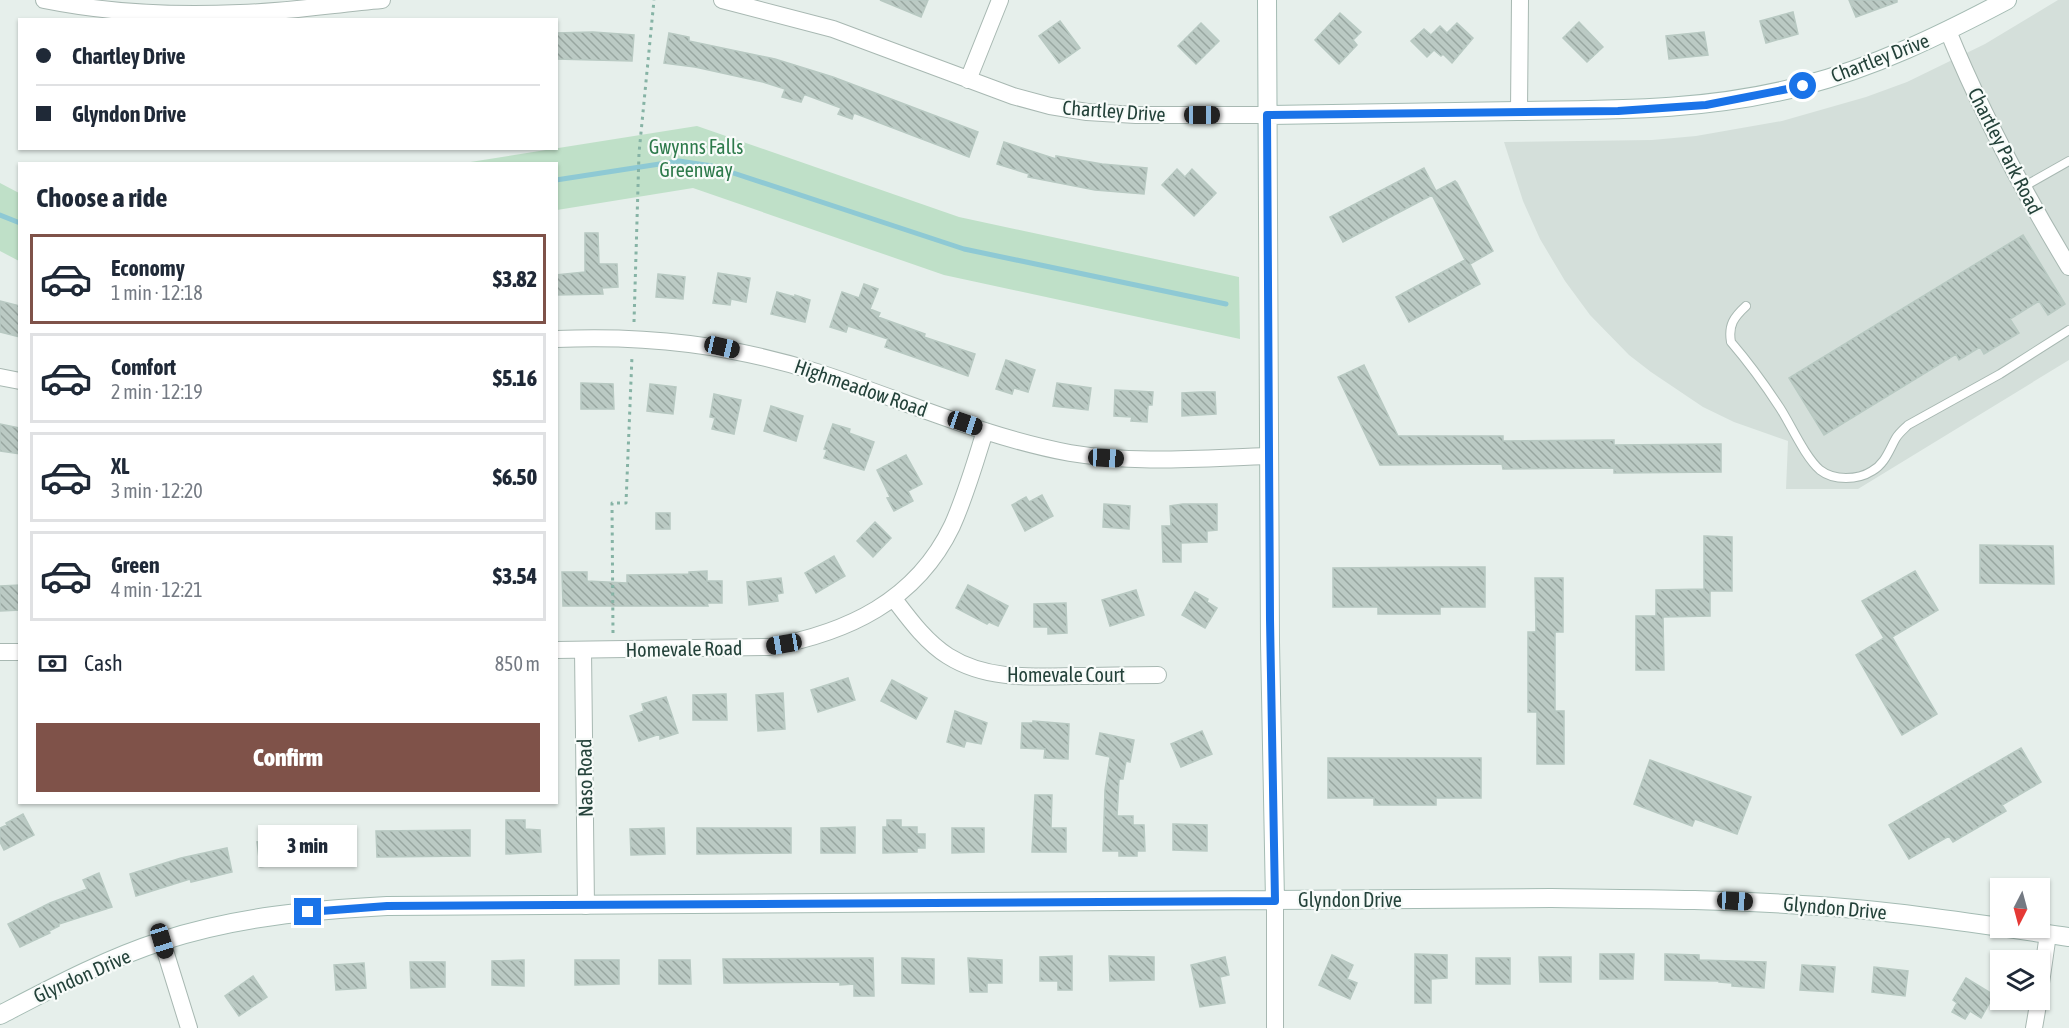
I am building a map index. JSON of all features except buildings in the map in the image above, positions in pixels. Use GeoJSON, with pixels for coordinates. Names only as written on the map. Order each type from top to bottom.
{"type":"FeatureCollection","features":[{"type":"Feature","properties":{"kind":"street"},"geometry":{"type":"LineString","coordinates":[[44,0],[116,10],[173,14],[242,13],[382,0]]}},
{"type":"Feature","properties":{"kind":"street","name":"Chartley Drive"},"geometry":{"type":"LineString","coordinates":[[722,0],[833,28],[1013,96],[1050,106],[1087,112],[1136,115],[1618,111],[1706,105],[1803,86],[1855,70],[1904,52],[2007,0]]}},
{"type":"Feature","properties":{"kind":"street"},"geometry":{"type":"LineString","coordinates":[[968,80],[1000,0]]}},
{"type":"Feature","properties":{"kind":"street"},"geometry":{"type":"LineString","coordinates":[[1267,0],[1275,1028]]}},
{"type":"Feature","properties":{"kind":"street"},"geometry":{"type":"LineString","coordinates":[[1519,111],[1520,0]]}},
{"type":"Feature","properties":{"kind":"street","name":"Chartley Park Road"},"geometry":{"type":"LineString","coordinates":[[1948,31],[1989,126],[2069,267]]}},
{"type":"Feature","properties":{"kind":"street","name":"Highmeadow Road"},"geometry":{"type":"LineString","coordinates":[[558,339],[633,338],[722,347],[820,373],[986,431],[1070,453],[1106,458],[1148,459],[1269,456]]}},
{"type":"Feature","properties":{"kind":"street"},"geometry":{"type":"LineString","coordinates":[[0,377],[18,381]]}},
{"type":"Feature","properties":{"kind":"street","name":"Homevale Road"},"geometry":{"type":"LineString","coordinates":[[558,650],[759,647],[798,642],[858,620],[894,599],[917,578],[935,554],[951,527],[968,487],[986,431]]}},
{"type":"Feature","properties":{"kind":"street","name":"Homevale Court"},"geometry":{"type":"LineString","coordinates":[[894,599],[922,635],[948,656],[973,669],[1027,677],[1158,675]]}},
{"type":"Feature","properties":{"kind":"street","name":"Naso Road"},"geometry":{"type":"LineString","coordinates":[[583,650],[586,906]]}},
{"type":"Feature","properties":{"kind":"street"},"geometry":{"type":"LineString","coordinates":[[0,652],[18,652]]}},
{"type":"Feature","properties":{"kind":"street","name":"Glyndon Drive"},"geometry":{"type":"LineString","coordinates":[[0,1015],[56,985],[162,941],[259,918],[328,909],[387,906],[1539,898],[1712,900],[1804,905],[1899,914],[1990,926]]}},
{"type":"Feature","properties":{"kind":"street","name":"Glyndon Drive"},"geometry":{"type":"LineString","coordinates":[[2050,934],[2069,937]]}},
{"type":"Feature","properties":{"kind":"street"},"geometry":{"type":"LineString","coordinates":[[162,941],[189,1028]]}},
{"type":"Feature","properties":{"kind":"street"},"geometry":{"type":"LineString","coordinates":[[2034,1028],[2037,1010]]}},
{"type":"Feature","properties":{"kind":"lane"},"geometry":{"type":"LineString","coordinates":[[2023,187],[2069,160]]}},
{"type":"Feature","properties":{"kind":"lane"},"geometry":{"type":"LineString","coordinates":[[1746,306],[1733,318],[1729,332],[1731,342],[1781,409],[1799,441],[1820,470],[1847,478],[1862,477],[1875,470],[1886,458],[1897,435],[1908,425],[2000,374],[2069,330]]}},
{"type":"Feature","properties":{"kind":"path"},"geometry":{"type":"LineString","coordinates":[[613,650],[612,503],[626,503],[639,153],[654,0]]}},
{"type":"Feature","properties":{"kind":"shaded area"},"geometry":{"type":"Polygon","coordinates":[[[2058,0],[2069,0],[2069,360],[1858,489],[1786,489],[1788,441],[1734,422],[1703,407],[1629,355],[1590,315],[1565,281],[1540,239],[1523,201],[1504,142],[1652,140],[1696,136],[1782,121],[1866,97],[1907,82],[1985,44],[2058,0]]]}},
{"type":"Feature","properties":{"kind":"green space","name":"Gwynns Falls Greenway"},"geometry":{"type":"Polygon","coordinates":[[[697,126],[959,217],[1239,277],[1240,339],[944,275],[693,188],[558,210],[558,162],[470,162],[558,150],[558,148],[697,126]]]}},
{"type":"Feature","properties":{"kind":"green space"},"geometry":{"type":"Polygon","coordinates":[[[0,183],[18,192],[18,260],[0,251],[0,183]]]}},
{"type":"Feature","properties":{"kind":"waterway"},"geometry":{"type":"LineString","coordinates":[[558,180],[679,161],[712,166],[964,249],[1226,304]]}},
{"type":"Feature","properties":{"kind":"waterway"},"geometry":{"type":"LineString","coordinates":[[0,215],[18,222]]}},
{"type":"Feature","properties":{"kind":"route"},"geometry":{"type":"LineString","coordinates":[[308,912],[387,906],[1275,901],[1270,619],[1267,115],[1618,111],[1706,105],[1803,86]]}}]}
